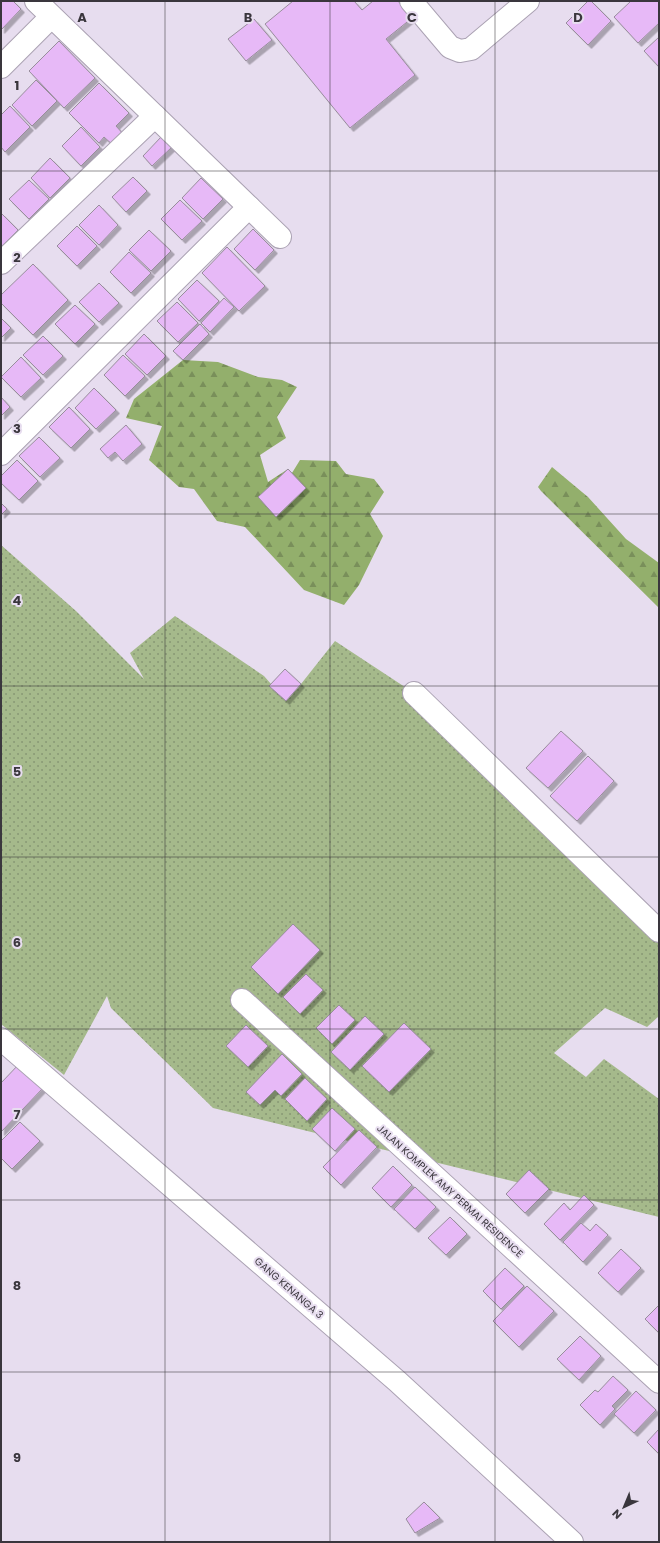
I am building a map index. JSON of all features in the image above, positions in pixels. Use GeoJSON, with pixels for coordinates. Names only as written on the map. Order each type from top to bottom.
{"type":"FeatureCollection","features":[{"type":"Feature","properties":{"kind":"street"},"geometry":{"type":"LineString","coordinates":[[36,1],[280,237]]}},
{"type":"Feature","properties":{"kind":"street"},"geometry":{"type":"LineString","coordinates":[[411,1],[450,47],[460,51],[472,50],[528,1]]}},
{"type":"Feature","properties":{"kind":"street"},"geometry":{"type":"LineString","coordinates":[[1,67],[52,17]]}},
{"type":"Feature","properties":{"kind":"street"},"geometry":{"type":"LineString","coordinates":[[1,263],[155,116]]}},
{"type":"Feature","properties":{"kind":"street"},"geometry":{"type":"LineString","coordinates":[[1,454],[249,207]]}},
{"type":"Feature","properties":{"kind":"street"},"geometry":{"type":"LineString","coordinates":[[414,693],[659,931]]}},
{"type":"Feature","properties":{"kind":"street","name":"JALAN KOMPLEK AMY PERMAI RESIDENCE"},"geometry":{"type":"LineString","coordinates":[[242,1000],[659,1382]]}},
{"type":"Feature","properties":{"kind":"street","name":"GANG KENANGA 3"},"geometry":{"type":"LineString","coordinates":[[1,1039],[397,1380],[572,1542]]}},
{"type":"Feature","properties":{"kind":"green space"},"geometry":{"type":"Polygon","coordinates":[[[183,360],[218,362],[258,377],[282,380],[297,387],[277,417],[286,438],[260,455],[268,482],[288,469],[292,473],[300,460],[336,461],[346,474],[374,479],[384,492],[370,514],[383,536],[359,585],[344,605],[304,590],[245,527],[217,521],[194,489],[179,487],[149,460],[162,426],[126,418],[134,399],[183,360]]]}},
{"type":"Feature","properties":{"kind":"green space"},"geometry":{"type":"Polygon","coordinates":[[[552,467],[588,497],[626,539],[659,563],[659,608],[541,491],[538,487],[552,467]]]}},
{"type":"Feature","properties":{"kind":"green space"},"geometry":{"type":"Polygon","coordinates":[[[1,545],[76,611],[144,679],[130,653],[175,616],[264,676],[286,701],[335,641],[414,693],[659,939],[659,1016],[647,1027],[605,1008],[554,1053],[586,1077],[604,1059],[659,1099],[659,1217],[213,1108],[111,1008],[107,996],[64,1075],[1,1024],[1,545]]]}},
{"type":"Feature","properties":{"kind":"building"},"geometry":{"type":"Polygon","coordinates":[[[1,1],[13,1],[21,9],[1,30],[1,1]]]}},
{"type":"Feature","properties":{"kind":"building"},"geometry":{"type":"Polygon","coordinates":[[[293,1],[354,1],[362,10],[373,1],[398,1],[412,18],[386,39],[415,75],[350,128],[265,24],[293,1]]]}},
{"type":"Feature","properties":{"kind":"building"},"geometry":{"type":"Polygon","coordinates":[[[588,1],[591,1],[611,21],[588,45],[566,23],[588,1]]]}},
{"type":"Feature","properties":{"kind":"building"},"geometry":{"type":"Polygon","coordinates":[[[631,1],[659,1],[659,23],[638,43],[614,17],[631,1]]]}},
{"type":"Feature","properties":{"kind":"building"},"geometry":{"type":"Polygon","coordinates":[[[254,19],[272,40],[246,61],[228,39],[254,19]]]}},
{"type":"Feature","properties":{"kind":"building"},"geometry":{"type":"Polygon","coordinates":[[[659,37],[659,67],[644,51],[659,37]]]}},
{"type":"Feature","properties":{"kind":"building"},"geometry":{"type":"Polygon","coordinates":[[[59,41],[95,78],[64,108],[29,71],[59,41]]]}},
{"type":"Feature","properties":{"kind":"building"},"geometry":{"type":"Polygon","coordinates":[[[36,80],[57,101],[32,126],[12,105],[36,80]]]}},
{"type":"Feature","properties":{"kind":"building"},"geometry":{"type":"Polygon","coordinates":[[[99,83],[129,113],[116,126],[125,136],[114,146],[104,137],[99,143],[69,113],[99,83]]]}},
{"type":"Feature","properties":{"kind":"building"},"geometry":{"type":"Polygon","coordinates":[[[10,106],[30,127],[5,152],[1,147],[1,115],[10,106]]]}},
{"type":"Feature","properties":{"kind":"building"},"geometry":{"type":"Polygon","coordinates":[[[81,127],[100,147],[81,166],[62,146],[81,127]]]}},
{"type":"Feature","properties":{"kind":"building"},"geometry":{"type":"Polygon","coordinates":[[[162,136],[172,147],[152,166],[143,156],[162,136]]]}},
{"type":"Feature","properties":{"kind":"building"},"geometry":{"type":"Polygon","coordinates":[[[50,158],[70,178],[50,198],[31,178],[50,158]]]}},
{"type":"Feature","properties":{"kind":"building"},"geometry":{"type":"Polygon","coordinates":[[[133,177],[147,191],[126,212],[112,197],[133,177]]]}},
{"type":"Feature","properties":{"kind":"building"},"geometry":{"type":"Polygon","coordinates":[[[201,178],[223,199],[203,219],[182,198],[201,178]]]}},
{"type":"Feature","properties":{"kind":"building"},"geometry":{"type":"Polygon","coordinates":[[[29,180],[49,199],[29,219],[9,199],[29,180]]]}},
{"type":"Feature","properties":{"kind":"building"},"geometry":{"type":"Polygon","coordinates":[[[180,200],[202,221],[182,240],[161,219],[180,200]]]}},
{"type":"Feature","properties":{"kind":"building"},"geometry":{"type":"Polygon","coordinates":[[[99,205],[118,225],[99,245],[79,225],[99,205]]]}},
{"type":"Feature","properties":{"kind":"building"},"geometry":{"type":"Polygon","coordinates":[[[1,213],[18,230],[1,247],[1,213]]]}},
{"type":"Feature","properties":{"kind":"building"},"geometry":{"type":"Polygon","coordinates":[[[77,226],[97,246],[77,266],[57,246],[77,226]]]}},
{"type":"Feature","properties":{"kind":"building"},"geometry":{"type":"Polygon","coordinates":[[[253,229],[274,250],[255,270],[234,249],[253,229]]]}},
{"type":"Feature","properties":{"kind":"building"},"geometry":{"type":"Polygon","coordinates":[[[149,230],[171,251],[151,271],[129,250],[149,230]]]}},
{"type":"Feature","properties":{"kind":"building"},"geometry":{"type":"Polygon","coordinates":[[[227,247],[265,286],[239,311],[202,273],[227,247]]]}},
{"type":"Feature","properties":{"kind":"building"},"geometry":{"type":"Polygon","coordinates":[[[129,252],[151,273],[131,293],[110,272],[129,252]]]}},
{"type":"Feature","properties":{"kind":"building"},"geometry":{"type":"Polygon","coordinates":[[[33,264],[68,300],[33,335],[1,303],[1,295],[33,264]]]}},
{"type":"Feature","properties":{"kind":"building"},"geometry":{"type":"Polygon","coordinates":[[[197,280],[219,301],[199,321],[178,299],[197,280]]]}},
{"type":"Feature","properties":{"kind":"building"},"geometry":{"type":"Polygon","coordinates":[[[99,283],[119,303],[99,322],[79,302],[99,283]]]}},
{"type":"Feature","properties":{"kind":"building"},"geometry":{"type":"Polygon","coordinates":[[[224,298],[234,307],[210,332],[201,323],[224,298]]]}},
{"type":"Feature","properties":{"kind":"building"},"geometry":{"type":"Polygon","coordinates":[[[177,302],[198,323],[178,342],[157,321],[177,302]]]}},
{"type":"Feature","properties":{"kind":"building"},"geometry":{"type":"Polygon","coordinates":[[[75,305],[95,324],[75,344],[55,324],[75,305]]]}},
{"type":"Feature","properties":{"kind":"building"},"geometry":{"type":"Polygon","coordinates":[[[1,318],[11,328],[1,338],[1,318]]]}},
{"type":"Feature","properties":{"kind":"building"},"geometry":{"type":"Polygon","coordinates":[[[200,324],[209,334],[183,360],[173,351],[200,324]]]}},
{"type":"Feature","properties":{"kind":"building"},"geometry":{"type":"Polygon","coordinates":[[[144,334],[166,356],[147,375],[125,354],[144,334]]]}},
{"type":"Feature","properties":{"kind":"building"},"geometry":{"type":"Polygon","coordinates":[[[43,336],[63,356],[43,375],[23,355],[43,336]]]}},
{"type":"Feature","properties":{"kind":"building"},"geometry":{"type":"Polygon","coordinates":[[[123,355],[145,376],[125,396],[104,375],[123,355]]]}},
{"type":"Feature","properties":{"kind":"building"},"geometry":{"type":"Polygon","coordinates":[[[21,357],[41,378],[21,397],[1,377],[21,357]]]}},
{"type":"Feature","properties":{"kind":"building"},"geometry":{"type":"Polygon","coordinates":[[[94,388],[116,410],[96,429],[75,408],[94,388]]]}},
{"type":"Feature","properties":{"kind":"building"},"geometry":{"type":"Polygon","coordinates":[[[1,397],[10,407],[1,416],[1,397]]]}},
{"type":"Feature","properties":{"kind":"building"},"geometry":{"type":"Polygon","coordinates":[[[69,407],[90,429],[71,448],[49,427],[69,407]]]}},
{"type":"Feature","properties":{"kind":"building"},"geometry":{"type":"Polygon","coordinates":[[[126,425],[142,444],[123,461],[115,452],[108,458],[100,449],[126,425]]]}},
{"type":"Feature","properties":{"kind":"building"},"geometry":{"type":"Polygon","coordinates":[[[39,437],[60,458],[40,477],[19,456],[39,437]]]}},
{"type":"Feature","properties":{"kind":"building"},"geometry":{"type":"Polygon","coordinates":[[[17,460],[38,481],[19,500],[1,483],[1,476],[17,460]]]}},
{"type":"Feature","properties":{"kind":"building"},"geometry":{"type":"Polygon","coordinates":[[[288,469],[306,488],[276,517],[258,497],[288,469]]]}},
{"type":"Feature","properties":{"kind":"building"},"geometry":{"type":"Polygon","coordinates":[[[1,503],[7,509],[1,515],[1,503]]]}},
{"type":"Feature","properties":{"kind":"building"},"geometry":{"type":"Polygon","coordinates":[[[285,669],[301,684],[286,701],[269,686],[285,669]]]}},
{"type":"Feature","properties":{"kind":"building"},"geometry":{"type":"Polygon","coordinates":[[[561,731],[583,751],[548,788],[526,768],[561,731]]]}},
{"type":"Feature","properties":{"kind":"building"},"geometry":{"type":"Polygon","coordinates":[[[588,756],[614,781],[577,821],[550,796],[588,756]]]}},
{"type":"Feature","properties":{"kind":"building"},"geometry":{"type":"Polygon","coordinates":[[[293,924],[320,950],[278,994],[251,967],[293,924]]]}},
{"type":"Feature","properties":{"kind":"building"},"geometry":{"type":"Polygon","coordinates":[[[306,974],[323,990],[300,1014],[283,997],[306,974]]]}},
{"type":"Feature","properties":{"kind":"building"},"geometry":{"type":"Polygon","coordinates":[[[339,1005],[355,1020],[332,1044],[316,1028],[339,1005]]]}},
{"type":"Feature","properties":{"kind":"building"},"geometry":{"type":"Polygon","coordinates":[[[365,1016],[384,1034],[350,1070],[331,1052],[365,1016]]]}},
{"type":"Feature","properties":{"kind":"building"},"geometry":{"type":"Polygon","coordinates":[[[404,1023],[431,1049],[389,1092],[362,1066],[404,1023]]]}},
{"type":"Feature","properties":{"kind":"building"},"geometry":{"type":"Polygon","coordinates":[[[246,1025],[268,1046],[248,1067],[226,1046],[246,1025]]]}},
{"type":"Feature","properties":{"kind":"building"},"geometry":{"type":"Polygon","coordinates":[[[282,1054],[302,1074],[281,1096],[275,1090],[260,1105],[246,1092],[282,1054]]]}},
{"type":"Feature","properties":{"kind":"building"},"geometry":{"type":"Polygon","coordinates":[[[20,1063],[44,1087],[1,1132],[1,1083],[20,1063]]]}},
{"type":"Feature","properties":{"kind":"building"},"geometry":{"type":"Polygon","coordinates":[[[305,1078],[327,1099],[307,1121],[285,1099],[305,1078]]]}},
{"type":"Feature","properties":{"kind":"building"},"geometry":{"type":"Polygon","coordinates":[[[332,1108],[355,1129],[335,1151],[312,1129],[332,1108]]]}},
{"type":"Feature","properties":{"kind":"building"},"geometry":{"type":"Polygon","coordinates":[[[20,1122],[40,1141],[12,1169],[1,1158],[1,1141],[20,1122]]]}},
{"type":"Feature","properties":{"kind":"building"},"geometry":{"type":"Polygon","coordinates":[[[359,1130],[377,1147],[341,1185],[323,1167],[359,1130]]]}},
{"type":"Feature","properties":{"kind":"building"},"geometry":{"type":"Polygon","coordinates":[[[393,1166],[412,1185],[391,1207],[372,1188],[393,1166]]]}},
{"type":"Feature","properties":{"kind":"building"},"geometry":{"type":"Polygon","coordinates":[[[529,1170],[549,1189],[525,1213],[506,1194],[529,1170]]]}},
{"type":"Feature","properties":{"kind":"building"},"geometry":{"type":"Polygon","coordinates":[[[415,1187],[436,1207],[415,1229],[394,1209],[415,1187]]]}},
{"type":"Feature","properties":{"kind":"building"},"geometry":{"type":"Polygon","coordinates":[[[584,1195],[594,1205],[560,1240],[544,1224],[564,1203],[570,1210],[584,1195]]]}},
{"type":"Feature","properties":{"kind":"building"},"geometry":{"type":"Polygon","coordinates":[[[450,1217],[467,1234],[446,1255],[428,1238],[450,1217]]]}},
{"type":"Feature","properties":{"kind":"building"},"geometry":{"type":"Polygon","coordinates":[[[581,1223],[590,1231],[596,1224],[608,1235],[583,1262],[563,1242],[581,1223]]]}},
{"type":"Feature","properties":{"kind":"building"},"geometry":{"type":"Polygon","coordinates":[[[621,1249],[641,1268],[618,1292],[598,1273],[621,1249]]]}},
{"type":"Feature","properties":{"kind":"building"},"geometry":{"type":"Polygon","coordinates":[[[505,1268],[524,1286],[501,1309],[483,1291],[505,1268]]]}},
{"type":"Feature","properties":{"kind":"building"},"geometry":{"type":"Polygon","coordinates":[[[527,1286],[554,1311],[519,1347],[493,1321],[527,1286]]]}},
{"type":"Feature","properties":{"kind":"building"},"geometry":{"type":"Polygon","coordinates":[[[659,1305],[659,1333],[645,1319],[659,1305]]]}},
{"type":"Feature","properties":{"kind":"building"},"geometry":{"type":"Polygon","coordinates":[[[580,1336],[601,1356],[579,1380],[557,1359],[580,1336]]]}},
{"type":"Feature","properties":{"kind":"building"},"geometry":{"type":"Polygon","coordinates":[[[613,1376],[628,1390],[612,1406],[615,1409],[600,1425],[580,1405],[595,1390],[598,1392],[613,1376]]]}},
{"type":"Feature","properties":{"kind":"building"},"geometry":{"type":"Polygon","coordinates":[[[636,1391],[656,1410],[634,1433],[614,1414],[636,1391]]]}},
{"type":"Feature","properties":{"kind":"building"},"geometry":{"type":"Polygon","coordinates":[[[659,1429],[659,1454],[647,1442],[659,1429]]]}},
{"type":"Feature","properties":{"kind":"building"},"geometry":{"type":"Polygon","coordinates":[[[424,1502],[440,1518],[415,1533],[406,1519],[424,1502]]]}}]}
